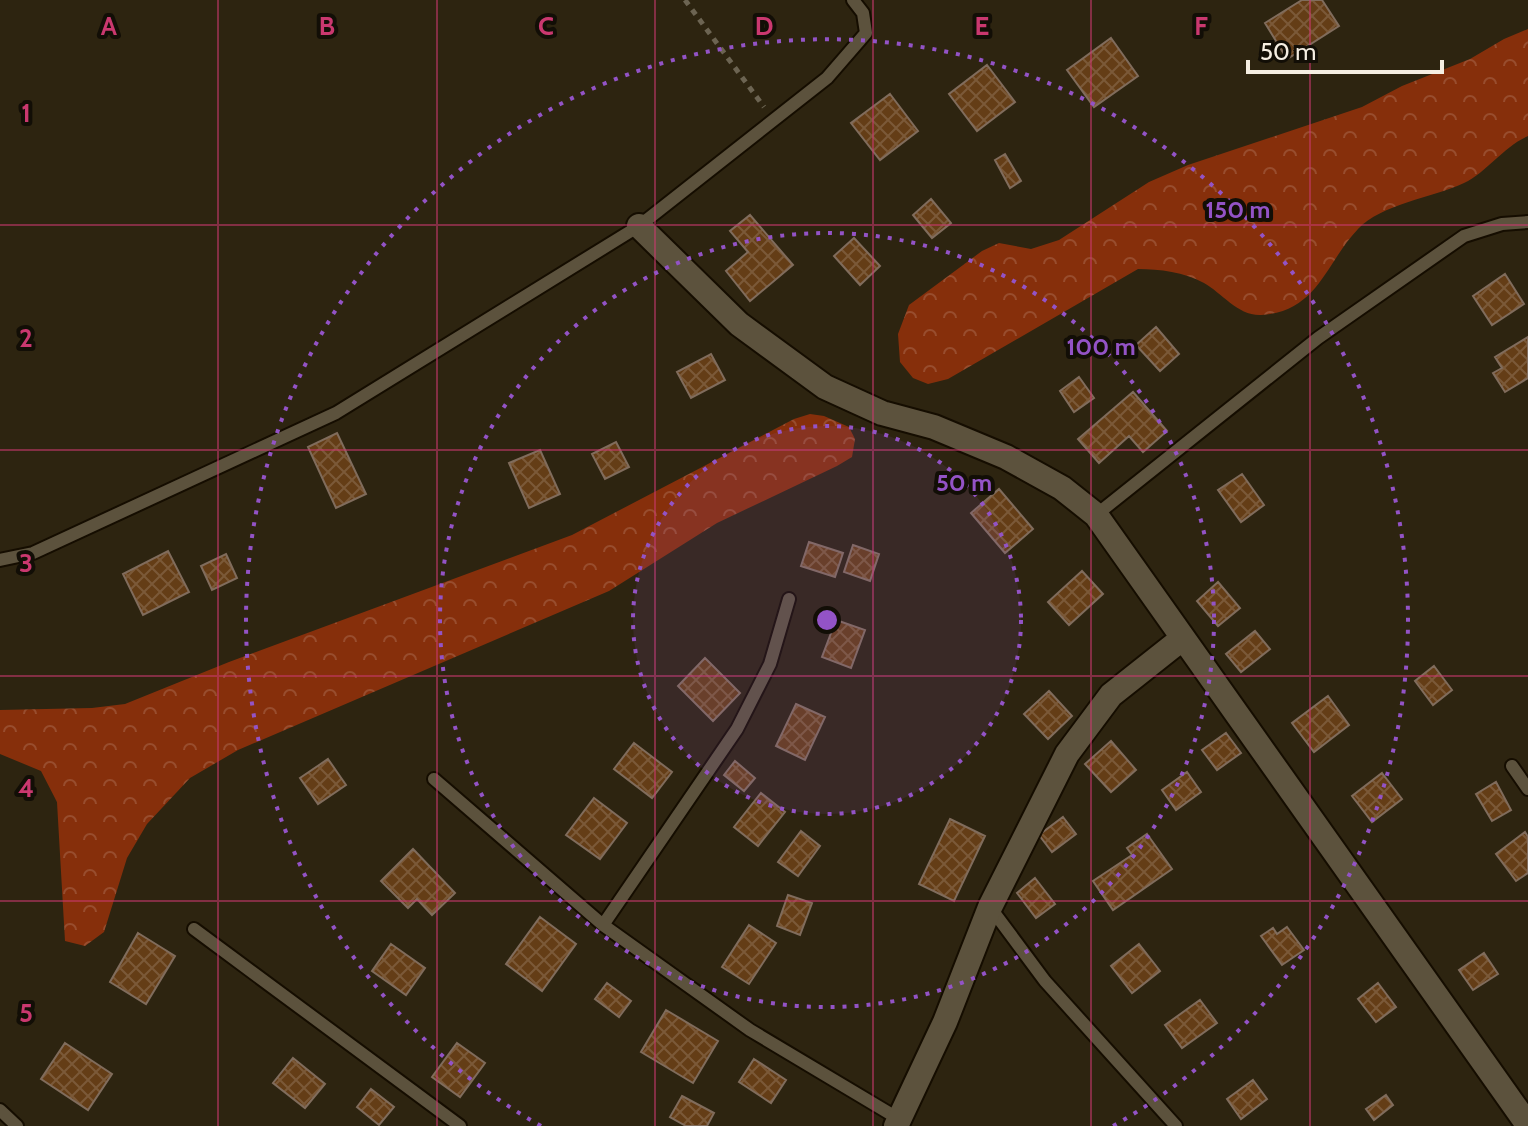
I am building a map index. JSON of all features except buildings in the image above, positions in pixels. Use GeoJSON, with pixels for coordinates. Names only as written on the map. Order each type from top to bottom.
{"type":"FeatureCollection","features":[{"type":"Feature","properties":{"kind":"street"},"geometry":{"type":"LineString","coordinates":[[639,226],[739,324],[825,387],[882,413],[934,427],[1006,457],[1062,488],[1096,515],[1528,1125]]}},
{"type":"Feature","properties":{"kind":"street"},"geometry":{"type":"LineString","coordinates":[[897,1122],[945,1022],[990,907],[1067,754],[1111,695],[1183,638]]}},
{"type":"Feature","properties":{"kind":"lane"},"geometry":{"type":"LineString","coordinates":[[0,560],[33,553],[336,413],[639,226],[827,78],[866,33],[863,13],[853,0]]}},
{"type":"Feature","properties":{"kind":"lane"},"geometry":{"type":"LineString","coordinates":[[1096,515],[1318,338],[1464,236],[1502,224],[1528,222]]}},
{"type":"Feature","properties":{"kind":"lane"},"geometry":{"type":"LineString","coordinates":[[603,925],[737,729],[770,664],[789,599]]}},
{"type":"Feature","properties":{"kind":"lane"},"geometry":{"type":"LineString","coordinates":[[1512,766],[1528,789]]}},
{"type":"Feature","properties":{"kind":"lane"},"geometry":{"type":"LineString","coordinates":[[434,779],[603,925],[750,1030],[897,1122]]}},
{"type":"Feature","properties":{"kind":"lane"},"geometry":{"type":"LineString","coordinates":[[990,907],[1045,981],[1176,1126]]}},
{"type":"Feature","properties":{"kind":"lane"},"geometry":{"type":"LineString","coordinates":[[194,929],[460,1126]]}},
{"type":"Feature","properties":{"kind":"lane"},"geometry":{"type":"LineString","coordinates":[[0,1110],[17,1126]]}},
{"type":"Feature","properties":{"kind":"path"},"geometry":{"type":"LineString","coordinates":[[685,0],[774,120]]}},
{"type":"Feature","properties":{"kind":"green space"},"geometry":{"type":"Polygon","coordinates":[[[1528,29],[1528,136],[1464,183],[1393,207],[1368,220],[1347,242],[1319,283],[1296,305],[1280,312],[1253,314],[1238,308],[1196,279],[1172,272],[1138,269],[948,379],[928,384],[913,378],[900,362],[898,334],[909,305],[982,251],[999,243],[1031,249],[1059,240],[1149,182],[1188,165],[1362,107],[1402,86],[1470,59],[1528,29]]]}},
{"type":"Feature","properties":{"kind":"green space"},"geometry":{"type":"Polygon","coordinates":[[[810,414],[824,416],[849,427],[855,439],[852,457],[717,523],[609,591],[238,750],[190,778],[147,824],[127,858],[104,932],[85,946],[65,941],[57,802],[41,771],[0,754],[0,710],[92,708],[125,704],[229,662],[572,535],[794,419],[810,414]]]}}]}
